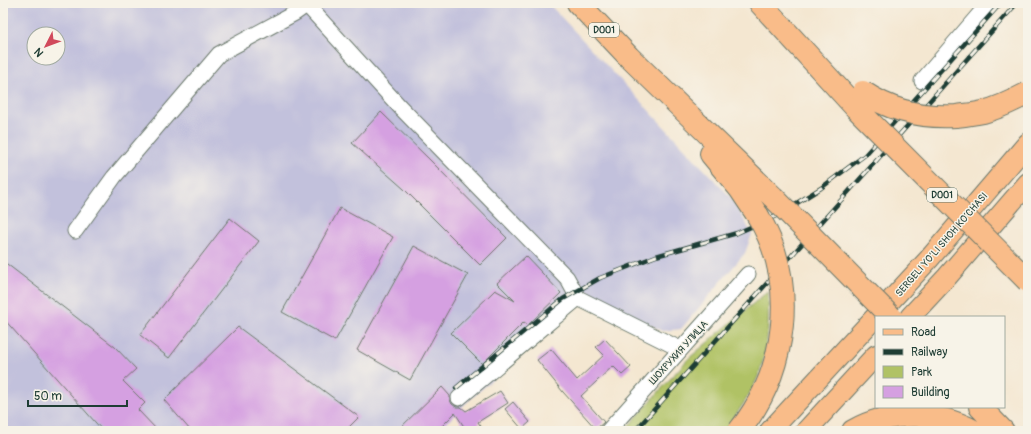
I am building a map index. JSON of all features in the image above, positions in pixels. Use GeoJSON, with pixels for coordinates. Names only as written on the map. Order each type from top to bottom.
{"type":"FeatureCollection","features":[{"type":"Feature","properties":{"kind":"highway","name":"D001"},"geometry":{"type":"LineString","coordinates":[[578,3],[629,57],[773,197],[890,316]]}},
{"type":"Feature","properties":{"kind":"highway","name":"D001"},"geometry":{"type":"LineString","coordinates":[[760,3],[860,100],[1028,282]]}},
{"type":"Feature","properties":{"kind":"highway"},"geometry":{"type":"LineString","coordinates":[[771,3],[860,100],[880,102],[898,110],[917,115],[939,117],[967,115],[981,112],[1002,106],[1028,93]]}},
{"type":"Feature","properties":{"kind":"highway"},"geometry":{"type":"LineString","coordinates":[[629,57],[740,189],[758,216],[770,239],[778,265],[782,292],[782,327],[778,352],[772,374],[757,405],[739,431]]}},
{"type":"Feature","properties":{"kind":"highway"},"geometry":{"type":"LineString","coordinates":[[981,408],[1003,431]]}},
{"type":"Feature","properties":{"kind":"highway"},"geometry":{"type":"LineString","coordinates":[[853,431],[866,424],[879,420],[917,416],[931,416],[944,419],[974,431]]}},
{"type":"Feature","properties":{"kind":"main road","name":"SERGELI YO‘LI SHOH KO‘CHASI"},"geometry":{"type":"LineString","coordinates":[[876,316],[929,259],[1028,143]]}},
{"type":"Feature","properties":{"kind":"main road"},"geometry":{"type":"LineString","coordinates":[[911,316],[947,277],[1028,183]]}},
{"type":"Feature","properties":{"kind":"main road","name":"SERGELI YO‘LI SHOH KO‘CHASI"},"geometry":{"type":"LineString","coordinates":[[770,431],[875,317]]}},
{"type":"Feature","properties":{"kind":"main road"},"geometry":{"type":"LineString","coordinates":[[806,431],[875,355]]}},
{"type":"Feature","properties":{"kind":"street"},"geometry":{"type":"LineString","coordinates":[[922,81],[989,3]]}},
{"type":"Feature","properties":{"kind":"street"},"geometry":{"type":"LineString","coordinates":[[75,231],[114,177],[219,54],[295,13],[308,4],[401,108],[567,278],[578,298],[680,349]]}},
{"type":"Feature","properties":{"kind":"street","name":"ШОХРУХИЯ УЛИЦА"},"geometry":{"type":"LineString","coordinates":[[608,431],[748,274]]}},
{"type":"Feature","properties":{"kind":"street"},"geometry":{"type":"LineString","coordinates":[[459,398],[578,298]]}},
{"type":"Feature","properties":{"kind":"shaded area"},"geometry":{"type":"Polygon","coordinates":[[[3,3],[548,3],[732,199],[752,234],[745,253],[681,329],[662,331],[589,294],[465,404],[439,431],[3,431],[3,3]]]}},
{"type":"Feature","properties":{"kind":"green space"},"geometry":{"type":"Polygon","coordinates":[[[768,291],[767,339],[764,359],[758,377],[750,393],[724,431],[624,431],[688,359],[768,291]]]}},
{"type":"Feature","properties":{"kind":"building"},"geometry":{"type":"Polygon","coordinates":[[[381,112],[507,238],[480,265],[404,189],[352,143],[381,112]]]}},
{"type":"Feature","properties":{"kind":"building"},"geometry":{"type":"Polygon","coordinates":[[[340,208],[393,237],[335,341],[282,312],[340,208]]]}},
{"type":"Feature","properties":{"kind":"building"},"geometry":{"type":"Polygon","coordinates":[[[230,218],[259,241],[169,358],[140,335],[230,218]]]}},
{"type":"Feature","properties":{"kind":"building"},"geometry":{"type":"Polygon","coordinates":[[[414,246],[468,275],[410,380],[357,350],[414,246]]]}},
{"type":"Feature","properties":{"kind":"building"},"geometry":{"type":"Polygon","coordinates":[[[526,256],[561,293],[528,325],[524,322],[482,364],[451,333],[495,290],[515,301],[497,283],[526,256]]]}},
{"type":"Feature","properties":{"kind":"building"},"geometry":{"type":"Polygon","coordinates":[[[3,261],[115,347],[136,369],[123,381],[145,403],[138,410],[158,431],[103,431],[3,318],[3,261]]]}},
{"type":"Feature","properties":{"kind":"building"},"geometry":{"type":"Polygon","coordinates":[[[238,327],[359,417],[345,431],[191,431],[164,400],[238,327]]]}},
{"type":"Feature","properties":{"kind":"building"},"geometry":{"type":"Polygon","coordinates":[[[605,339],[631,367],[622,375],[613,366],[581,396],[604,422],[596,429],[537,360],[551,349],[577,380],[604,355],[596,347],[605,339]]]}},
{"type":"Feature","properties":{"kind":"building"},"geometry":{"type":"Polygon","coordinates":[[[442,387],[450,396],[452,404],[456,407],[461,407],[466,411],[500,391],[508,403],[478,422],[484,431],[467,431],[455,413],[437,431],[397,431],[442,387]]]}},
{"type":"Feature","properties":{"kind":"building"},"geometry":{"type":"Polygon","coordinates":[[[513,402],[530,422],[522,429],[505,409],[513,402]]]}},
{"type":"Feature","properties":{"kind":"railway"},"geometry":{"type":"LineString","coordinates":[[456,388],[563,299],[600,278],[656,256],[737,233],[776,216],[821,188],[865,155],[1001,3]]}},
{"type":"Feature","properties":{"kind":"railway"},"geometry":{"type":"LineString","coordinates":[[635,431],[1017,3]]}}]}
